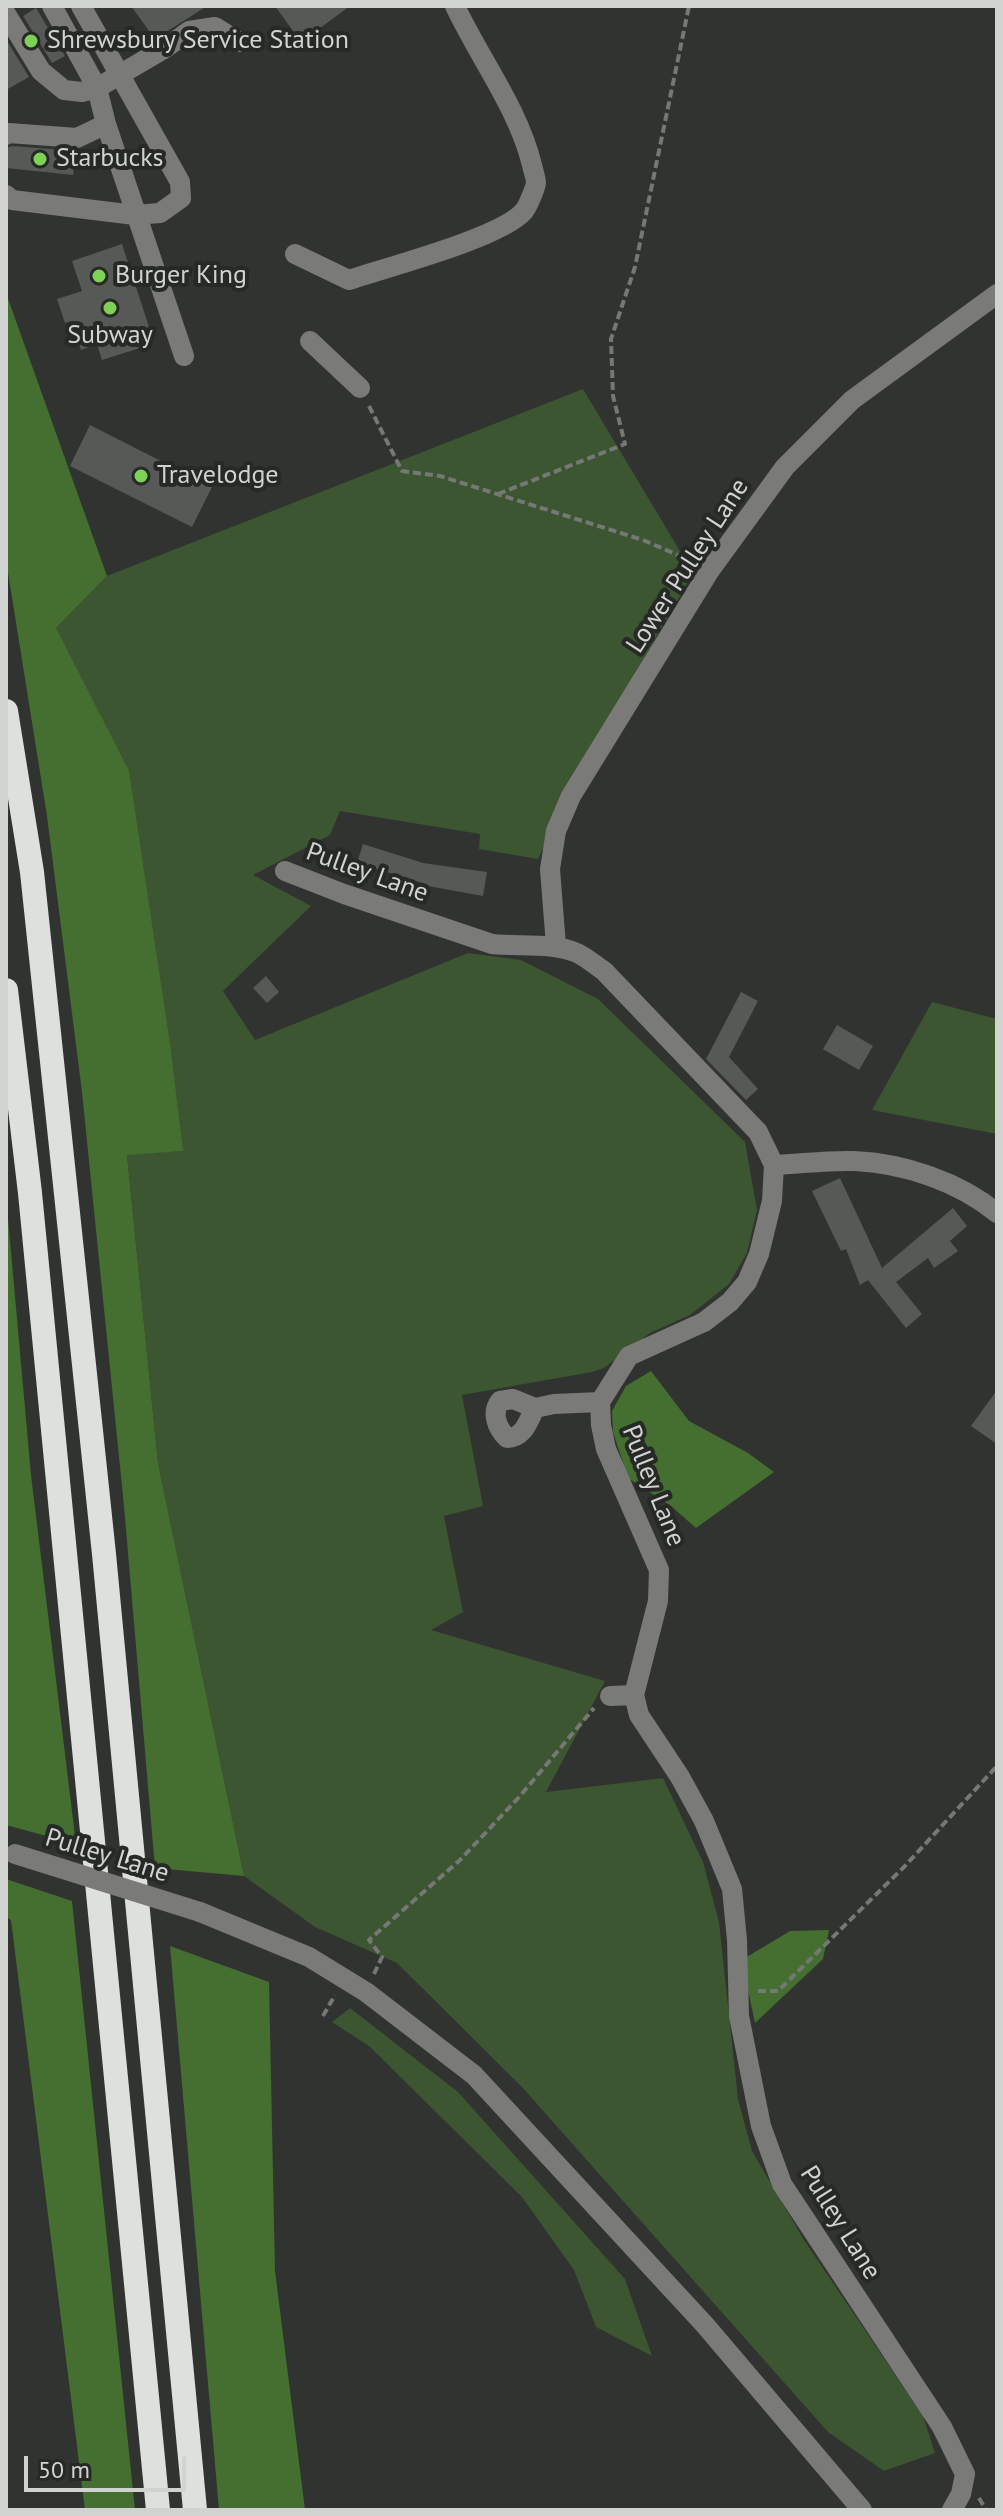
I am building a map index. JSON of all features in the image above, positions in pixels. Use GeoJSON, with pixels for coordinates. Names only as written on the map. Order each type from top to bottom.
{"type":"FeatureCollection","features":[{"type":"Feature","properties":{"kind":"highway"},"geometry":{"type":"LineString","coordinates":[[6,711],[32,872],[104,1554],[195,2510]]}},
{"type":"Feature","properties":{"kind":"highway"},"geometry":{"type":"LineString","coordinates":[[6,990],[30,1193],[158,2510]]}},
{"type":"Feature","properties":{"kind":"street"},"geometry":{"type":"LineString","coordinates":[[11,6],[6,13],[41,71],[64,90],[82,92],[97,88],[189,31],[215,27],[239,42]]}},
{"type":"Feature","properties":{"kind":"street"},"geometry":{"type":"LineString","coordinates":[[52,6],[97,88],[135,215],[184,356]]}},
{"type":"Feature","properties":{"kind":"street"},"geometry":{"type":"LineString","coordinates":[[8,196],[135,215],[160,213],[181,198],[180,182],[81,6]]}},
{"type":"Feature","properties":{"kind":"street"},"geometry":{"type":"LineString","coordinates":[[295,254],[349,280],[499,229],[524,210],[536,182],[527,146],[455,6]]}},
{"type":"Feature","properties":{"kind":"street"},"geometry":{"type":"LineString","coordinates":[[6,135],[77,138],[106,124]]}},
{"type":"Feature","properties":{"kind":"street","name":"Lower Pulley Lane"},"geometry":{"type":"LineString","coordinates":[[556,946],[550,869],[556,831],[571,796],[710,570],[785,467],[852,400],[997,294]]}},
{"type":"Feature","properties":{"kind":"street"},"geometry":{"type":"LineString","coordinates":[[310,341],[360,388]]}},
{"type":"Feature","properties":{"kind":"street","name":"Pulley Lane"},"geometry":{"type":"LineString","coordinates":[[285,871],[492,944],[556,946],[578,953],[604,971],[758,1132],[774,1165],[772,1201],[759,1254],[747,1282],[730,1302],[704,1322],[629,1356],[600,1402],[606,1449],[659,1570],[658,1601],[634,1695],[639,1715],[680,1777],[704,1821],[732,1889],[739,2016],[761,2126],[782,2184],[942,2427],[965,2474],[961,2494],[952,2510]]}},
{"type":"Feature","properties":{"kind":"street"},"geometry":{"type":"LineString","coordinates":[[774,1165],[854,1161],[923,1174],[976,1196],[997,1213]]}},
{"type":"Feature","properties":{"kind":"street"},"geometry":{"type":"LineString","coordinates":[[535,1408],[600,1402]]}},
{"type":"Feature","properties":{"kind":"street"},"geometry":{"type":"LineString","coordinates":[[610,1696],[634,1695]]}},
{"type":"Feature","properties":{"kind":"street","name":"Pulley Lane"},"geometry":{"type":"LineString","coordinates":[[11,1853],[200,1912],[309,1957],[366,1992],[474,2075],[705,2325],[862,2510]]}},
{"type":"Feature","properties":{"kind":"path"},"geometry":{"type":"LineString","coordinates":[[498,494],[625,444],[613,396],[611,339],[635,267],[689,6]]}},
{"type":"Feature","properties":{"kind":"path"},"geometry":{"type":"LineString","coordinates":[[360,388],[402,471],[440,476],[643,540],[710,570]]}},
{"type":"Feature","properties":{"kind":"path"},"geometry":{"type":"LineString","coordinates":[[366,1992],[382,1957],[369,1940],[460,1860],[520,1796],[605,1694],[610,1696]]}},
{"type":"Feature","properties":{"kind":"path"},"geometry":{"type":"LineString","coordinates":[[737,1988],[778,1991],[904,1867],[997,1766]]}},
{"type":"Feature","properties":{"kind":"green space"},"geometry":{"type":"Polygon","coordinates":[[[6,293],[107,576],[56,628],[129,771],[183,1151],[127,1155],[158,1463],[244,1876],[155,1868],[124,1506],[82,1092],[47,816],[6,560],[6,293]]]}},
{"type":"Feature","properties":{"kind":"green space"},"geometry":{"type":"Polygon","coordinates":[[[583,389],[693,573],[574,780],[538,859],[479,849],[480,834],[340,811],[330,835],[253,875],[311,906],[223,991],[255,1040],[468,953],[521,960],[598,999],[745,1142],[757,1210],[747,1253],[729,1284],[690,1315],[650,1333],[604,1368],[462,1395],[483,1506],[444,1516],[463,1612],[431,1630],[605,1681],[546,1792],[663,1778],[703,1862],[719,1922],[738,2099],[752,2151],[804,2240],[923,2416],[935,2453],[884,2471],[828,2432],[522,2087],[397,1963],[315,1927],[244,1876],[158,1463],[127,1154],[182,1151],[56,628],[107,576],[583,389]]]}},
{"type":"Feature","properties":{"kind":"green space"},"geometry":{"type":"Polygon","coordinates":[[[932,1002],[997,1019],[997,1134],[872,1110],[932,1002]]]}},
{"type":"Feature","properties":{"kind":"green space"},"geometry":{"type":"Polygon","coordinates":[[[6,1196],[31,1475],[76,1844],[6,1825],[6,1196]]]}},
{"type":"Feature","properties":{"kind":"green space"},"geometry":{"type":"Polygon","coordinates":[[[651,1371],[689,1421],[748,1453],[774,1472],[696,1528],[671,1506],[628,1478],[613,1432],[612,1411],[626,1386],[651,1371]]]}},
{"type":"Feature","properties":{"kind":"green space"},"geometry":{"type":"Polygon","coordinates":[[[6,1879],[72,1901],[135,2510],[85,2510],[11,1920],[6,1917],[6,1879]]]}},
{"type":"Feature","properties":{"kind":"green space"},"geometry":{"type":"Polygon","coordinates":[[[829,1930],[823,1959],[755,2023],[745,1958],[790,1931],[829,1930]]]}},
{"type":"Feature","properties":{"kind":"green space"},"geometry":{"type":"Polygon","coordinates":[[[170,1946],[269,1982],[275,2271],[305,2510],[219,2510],[170,1946]]]}},
{"type":"Feature","properties":{"kind":"green space"},"geometry":{"type":"Polygon","coordinates":[[[350,2008],[458,2092],[625,2279],[652,2356],[596,2327],[574,2270],[522,2197],[369,2046],[332,2022],[350,2008]]]}},
{"type":"Feature","properties":{"kind":"building"},"geometry":{"type":"Polygon","coordinates":[[[131,6],[207,6],[155,39],[131,6]]]}},
{"type":"Feature","properties":{"kind":"building"},"geometry":{"type":"Polygon","coordinates":[[[275,6],[350,6],[301,42],[275,6]]]}},
{"type":"Feature","properties":{"kind":"building"},"geometry":{"type":"Polygon","coordinates":[[[36,8],[65,56],[52,63],[23,16],[36,8]]]}},
{"type":"Feature","properties":{"kind":"building"},"geometry":{"type":"Polygon","coordinates":[[[6,39],[29,77],[6,90],[6,39]]]}},
{"type":"Feature","properties":{"kind":"building","name":"Starbucks"},"geometry":{"type":"Polygon","coordinates":[[[6,148],[76,151],[73,175],[6,168],[6,148]]]}},
{"type":"Feature","properties":{"kind":"building"},"geometry":{"type":"Polygon","coordinates":[[[122,244],[150,330],[136,335],[140,348],[102,360],[97,344],[81,350],[71,321],[65,323],[57,299],[82,291],[72,261],[122,244]]]}},
{"type":"Feature","properties":{"kind":"building","name":"Travelodge"},"geometry":{"type":"Polygon","coordinates":[[[90,425],[212,487],[192,527],[70,466],[90,425]]]}},
{"type":"Feature","properties":{"kind":"building"},"geometry":{"type":"Polygon","coordinates":[[[363,844],[423,863],[487,872],[483,896],[428,886],[357,863],[363,844]]]}},
{"type":"Feature","properties":{"kind":"building"},"geometry":{"type":"Polygon","coordinates":[[[266,976],[279,992],[267,1003],[253,988],[266,976]]]}},
{"type":"Feature","properties":{"kind":"building"},"geometry":{"type":"Polygon","coordinates":[[[741,992],[758,1001],[729,1057],[758,1089],[746,1100],[706,1059],[741,992]]]}},
{"type":"Feature","properties":{"kind":"building"},"geometry":{"type":"Polygon","coordinates":[[[837,1025],[873,1046],[859,1070],[823,1049],[837,1025]]]}},
{"type":"Feature","properties":{"kind":"building"},"geometry":{"type":"Polygon","coordinates":[[[840,1178],[882,1268],[953,1208],[967,1226],[950,1241],[958,1251],[934,1268],[928,1258],[896,1282],[922,1314],[906,1328],[868,1280],[860,1285],[846,1249],[841,1251],[812,1191],[840,1178]]]}},
{"type":"Feature","properties":{"kind":"building"},"geometry":{"type":"Polygon","coordinates":[[[997,1390],[997,1444],[971,1426],[997,1390]]]}},
{"type":"Feature","properties":{"kind":"place","name":"Shrewsbury Service Station"},"geometry":{"type":"Point","coordinates":[31,41]}},
{"type":"Feature","properties":{"kind":"place","name":"Starbucks"},"geometry":{"type":"Point","coordinates":[40,159]}},
{"type":"Feature","properties":{"kind":"place","name":"Burger King"},"geometry":{"type":"Point","coordinates":[99,276]}},
{"type":"Feature","properties":{"kind":"place","name":"Subway"},"geometry":{"type":"Point","coordinates":[110,308]}},
{"type":"Feature","properties":{"kind":"place","name":"Travelodge"},"geometry":{"type":"Point","coordinates":[141,476]}}]}
